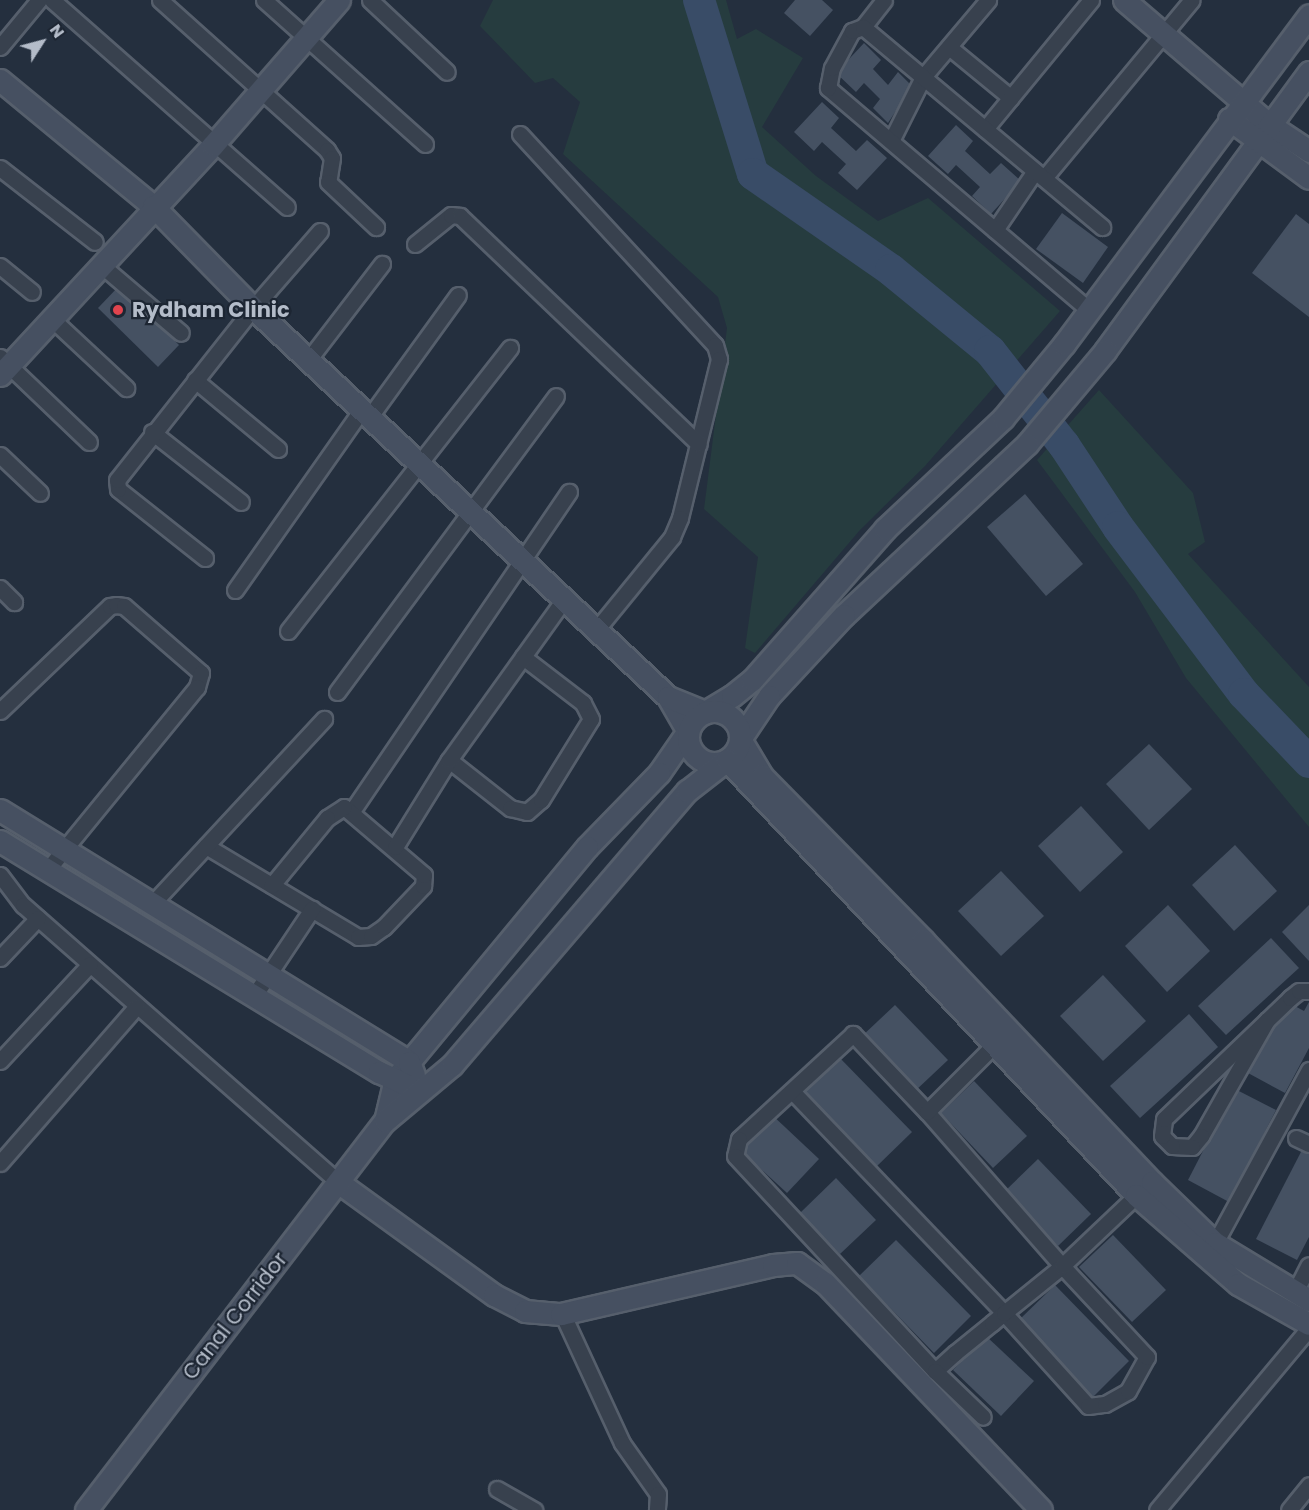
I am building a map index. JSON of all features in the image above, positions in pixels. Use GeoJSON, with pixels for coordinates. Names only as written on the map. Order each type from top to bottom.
{"type":"FeatureCollection","features":[{"type":"Feature","properties":{"kind":"street"},"geometry":{"type":"LineString","coordinates":[[0,47],[39,0]]}},
{"type":"Feature","properties":{"kind":"street"},"geometry":{"type":"LineString","coordinates":[[52,0],[213,145],[287,207]]}},
{"type":"Feature","properties":{"kind":"street"},"geometry":{"type":"LineString","coordinates":[[160,0],[262,88],[327,150],[332,158],[328,182],[376,227]]}},
{"type":"Feature","properties":{"kind":"street"},"geometry":{"type":"LineString","coordinates":[[264,0],[307,36],[424,144]]}},
{"type":"Feature","properties":{"kind":"street"},"geometry":{"type":"LineString","coordinates":[[89,442],[3,365],[51,318],[213,145],[339,0]]}},
{"type":"Feature","properties":{"kind":"street"},"geometry":{"type":"LineString","coordinates":[[370,0],[447,72]]}},
{"type":"Feature","properties":{"kind":"street"},"geometry":{"type":"LineString","coordinates":[[885,0],[863,27],[852,32],[832,68],[828,88],[1089,310]]}},
{"type":"Feature","properties":{"kind":"street"},"geometry":{"type":"LineString","coordinates":[[891,141],[923,77],[988,0]]}},
{"type":"Feature","properties":{"kind":"street"},"geometry":{"type":"LineString","coordinates":[[985,129],[1091,0]]}},
{"type":"Feature","properties":{"kind":"street"},"geometry":{"type":"LineString","coordinates":[[1124,0],[1270,125],[1309,151]]}},
{"type":"Feature","properties":{"kind":"street"},"geometry":{"type":"LineString","coordinates":[[995,230],[1040,175],[1166,35],[1192,0]]}},
{"type":"Feature","properties":{"kind":"street"},"geometry":{"type":"LineString","coordinates":[[385,1121],[395,1079],[587,847],[659,773],[688,731],[705,712],[752,680],[885,529],[1003,418],[1064,344],[1242,101],[1309,15]]}},
{"type":"Feature","properties":{"kind":"street"},"geometry":{"type":"LineString","coordinates":[[863,27],[1102,227]]}},
{"type":"Feature","properties":{"kind":"street"},"geometry":{"type":"LineString","coordinates":[[949,47],[1011,98]]}},
{"type":"Feature","properties":{"kind":"street"},"geometry":{"type":"LineString","coordinates":[[385,1121],[452,1065],[687,791],[727,760],[769,696],[844,615],[1027,444],[1105,351],[1309,72]]}},
{"type":"Feature","properties":{"kind":"street"},"geometry":{"type":"LineString","coordinates":[[0,80],[153,207],[253,308],[367,411],[668,697],[688,731],[688,740],[696,756],[711,763],[727,760]]}},
{"type":"Feature","properties":{"kind":"street"},"geometry":{"type":"LineString","coordinates":[[1229,119],[1256,143],[1309,178]]}},
{"type":"Feature","properties":{"kind":"street"},"geometry":{"type":"LineString","coordinates":[[520,134],[715,345],[719,359],[699,444],[672,537],[597,629]]}},
{"type":"Feature","properties":{"kind":"street"},"geometry":{"type":"LineString","coordinates":[[0,168],[95,242]]}},
{"type":"Feature","properties":{"kind":"street"},"geometry":{"type":"LineString","coordinates":[[415,244],[451,215],[460,216],[699,444]]}},
{"type":"Feature","properties":{"kind":"street"},"geometry":{"type":"LineString","coordinates":[[205,558],[118,489],[122,470],[253,308],[320,231]]}},
{"type":"Feature","properties":{"kind":"street"},"geometry":{"type":"LineString","coordinates":[[100,264],[181,333]]}},
{"type":"Feature","properties":{"kind":"street"},"geometry":{"type":"LineString","coordinates":[[309,359],[382,264]]}},
{"type":"Feature","properties":{"kind":"street"},"geometry":{"type":"LineString","coordinates":[[0,266],[32,292]]}},
{"type":"Feature","properties":{"kind":"street"},"geometry":{"type":"LineString","coordinates":[[235,590],[367,411],[458,295]]}},
{"type":"Feature","properties":{"kind":"street"},"geometry":{"type":"LineString","coordinates":[[51,318],[126,388]]}},
{"type":"Feature","properties":{"kind":"street"},"geometry":{"type":"LineString","coordinates":[[288,631],[510,348]]}},
{"type":"Feature","properties":{"kind":"street"},"geometry":{"type":"LineString","coordinates":[[195,380],[278,449]]}},
{"type":"Feature","properties":{"kind":"street"},"geometry":{"type":"LineString","coordinates":[[337,692],[470,508],[556,396]]}},
{"type":"Feature","properties":{"kind":"street"},"geometry":{"type":"LineString","coordinates":[[152,432],[241,502]]}},
{"type":"Feature","properties":{"kind":"street"},"geometry":{"type":"LineString","coordinates":[[0,455],[40,493]]}},
{"type":"Feature","properties":{"kind":"street"},"geometry":{"type":"LineString","coordinates":[[352,811],[569,492]]}},
{"type":"Feature","properties":{"kind":"street"},"geometry":{"type":"LineString","coordinates":[[0,588],[14,602]]}},
{"type":"Feature","properties":{"kind":"street"},"geometry":{"type":"LineString","coordinates":[[395,847],[449,760],[565,598]]}},
{"type":"Feature","properties":{"kind":"street"},"geometry":{"type":"LineString","coordinates":[[0,711],[110,606],[124,606],[201,673],[197,687],[47,870]]}},
{"type":"Feature","properties":{"kind":"street"},"geometry":{"type":"LineString","coordinates":[[449,760],[510,808],[526,812],[541,800],[591,719],[583,703],[523,657]]}},
{"type":"Feature","properties":{"kind":"street"},"geometry":{"type":"LineString","coordinates":[[668,697],[705,712],[723,712],[731,717],[740,739],[762,776],[1144,1189],[1309,1326],[1157,1510]]}},
{"type":"Feature","properties":{"kind":"street"},"geometry":{"type":"LineString","coordinates":[[152,904],[324,719]]}},
{"type":"Feature","properties":{"kind":"street"},"geometry":{"type":"LineString","coordinates":[[727,760],[1002,1036]]}},
{"type":"Feature","properties":{"kind":"street"},"geometry":{"type":"LineString","coordinates":[[206,846],[358,937],[371,936],[384,927],[423,886],[424,874],[352,811],[337,809],[272,885]]}},
{"type":"Feature","properties":{"kind":"street"},"geometry":{"type":"LineString","coordinates":[[0,810],[409,1062],[421,1092]]}},
{"type":"Feature","properties":{"kind":"street"},"geometry":{"type":"LineString","coordinates":[[0,841],[254,996],[421,1092]]}},
{"type":"Feature","properties":{"kind":"street"},"geometry":{"type":"LineString","coordinates":[[0,875],[38,918],[338,1182],[494,1294],[525,1311],[562,1313],[773,1265],[796,1263],[825,1283],[1041,1510]]}},
{"type":"Feature","properties":{"kind":"street"},"geometry":{"type":"LineString","coordinates":[[254,996],[312,909]]}},
{"type":"Feature","properties":{"kind":"street"},"geometry":{"type":"LineString","coordinates":[[0,958],[38,918]]}},
{"type":"Feature","properties":{"kind":"street"},"geometry":{"type":"LineString","coordinates":[[0,1061],[90,964]]}},
{"type":"Feature","properties":{"kind":"street"},"geometry":{"type":"LineString","coordinates":[[1267,1020],[1201,1136],[1192,1147],[1172,1146],[1162,1136],[1164,1119],[1267,1020],[1299,991],[1309,991]]}},
{"type":"Feature","properties":{"kind":"street"},"geometry":{"type":"LineString","coordinates":[[0,1163],[137,1006]]}},
{"type":"Feature","properties":{"kind":"street"},"geometry":{"type":"LineString","coordinates":[[792,1091],[1004,1313],[1088,1406],[1105,1404],[1128,1391],[1147,1357],[1062,1266],[927,1112],[853,1034],[739,1139],[735,1156],[935,1371],[983,1417]]}},
{"type":"Feature","properties":{"kind":"street"},"geometry":{"type":"LineString","coordinates":[[927,1112],[1002,1036]]}},
{"type":"Feature","properties":{"kind":"street"},"geometry":{"type":"LineString","coordinates":[[1221,1255],[1309,1070]]}},
{"type":"Feature","properties":{"kind":"street","name":"Canal Corridor"},"geometry":{"type":"LineString","coordinates":[[86,1510],[385,1121]]}},
{"type":"Feature","properties":{"kind":"street"},"geometry":{"type":"LineString","coordinates":[[935,1371],[1062,1266],[1144,1189]]}},
{"type":"Feature","properties":{"kind":"street"},"geometry":{"type":"LineString","coordinates":[[1221,1255],[1302,1296],[1309,1265]]}},
{"type":"Feature","properties":{"kind":"street"},"geometry":{"type":"LineString","coordinates":[[562,1313],[622,1443],[658,1494],[657,1510]]}},
{"type":"Feature","properties":{"kind":"street"},"geometry":{"type":"LineString","coordinates":[[1289,1510],[1309,1485]]}},
{"type":"Feature","properties":{"kind":"street"},"geometry":{"type":"LineString","coordinates":[[497,1489],[534,1510]]}},
{"type":"Feature","properties":{"kind":"green space"},"geometry":{"type":"Polygon","coordinates":[[[493,0],[726,0],[737,39],[756,29],[803,58],[762,127],[816,176],[878,221],[928,198],[1060,311],[925,466],[860,530],[755,653],[745,648],[758,557],[704,509],[727,328],[718,297],[563,154],[580,102],[553,78],[535,83],[480,26],[493,0]]]}},
{"type":"Feature","properties":{"kind":"green space"},"geometry":{"type":"Polygon","coordinates":[[[1099,390],[1193,493],[1205,542],[1188,554],[1309,687],[1309,827],[1186,678],[1135,592],[1037,460],[1099,390]]]}},
{"type":"Feature","properties":{"kind":"building"},"geometry":{"type":"Polygon","coordinates":[[[795,0],[822,0],[833,10],[810,36],[784,13],[795,0]]]}},
{"type":"Feature","properties":{"kind":"building"},"geometry":{"type":"Polygon","coordinates":[[[864,43],[881,60],[873,69],[888,85],[898,72],[912,86],[888,123],[873,108],[880,99],[864,83],[856,92],[836,73],[864,43]]]}},
{"type":"Feature","properties":{"kind":"building"},"geometry":{"type":"Polygon","coordinates":[[[822,102],[839,118],[831,128],[856,151],[867,140],[887,158],[857,190],[838,173],[846,164],[822,142],[814,151],[794,132],[822,102]]]}},
{"type":"Feature","properties":{"kind":"building"},"geometry":{"type":"Polygon","coordinates":[[[956,125],[973,141],[965,151],[990,174],[1001,163],[1021,181],[991,214],[972,196],[980,187],[956,165],[948,174],[928,156],[956,125]]]}},
{"type":"Feature","properties":{"kind":"building"},"geometry":{"type":"Polygon","coordinates":[[[1062,213],[1108,247],[1083,283],[1036,249],[1062,213]]]}},
{"type":"Feature","properties":{"kind":"building"},"geometry":{"type":"Polygon","coordinates":[[[1296,214],[1309,224],[1309,317],[1252,273],[1296,214]]]}},
{"type":"Feature","properties":{"kind":"building"},"geometry":{"type":"Polygon","coordinates":[[[119,286],[179,345],[158,367],[98,308],[119,286]]]}},
{"type":"Feature","properties":{"kind":"building"},"geometry":{"type":"Polygon","coordinates":[[[1025,494],[1083,564],[1046,596],[987,527],[1025,494]]]}},
{"type":"Feature","properties":{"kind":"building"},"geometry":{"type":"Polygon","coordinates":[[[1149,744],[1192,789],[1149,830],[1106,784],[1149,744]]]}},
{"type":"Feature","properties":{"kind":"building"},"geometry":{"type":"Polygon","coordinates":[[[1081,806],[1123,852],[1080,892],[1038,846],[1081,806]]]}},
{"type":"Feature","properties":{"kind":"building"},"geometry":{"type":"Polygon","coordinates":[[[1235,845],[1277,891],[1234,931],[1192,885],[1235,845]]]}},
{"type":"Feature","properties":{"kind":"building"},"geometry":{"type":"Polygon","coordinates":[[[1001,871],[1044,916],[1001,956],[958,911],[1001,871]]]}},
{"type":"Feature","properties":{"kind":"building"},"geometry":{"type":"Polygon","coordinates":[[[1168,905],[1210,951],[1167,992],[1125,946],[1168,905]]]}},
{"type":"Feature","properties":{"kind":"building"},"geometry":{"type":"Polygon","coordinates":[[[1309,905],[1309,961],[1282,932],[1309,905]]]}},
{"type":"Feature","properties":{"kind":"building"},"geometry":{"type":"Polygon","coordinates":[[[1271,938],[1299,968],[1226,1035],[1198,1006],[1271,938]]]}},
{"type":"Feature","properties":{"kind":"building"},"geometry":{"type":"Polygon","coordinates":[[[1103,975],[1146,1021],[1103,1061],[1060,1016],[1103,975]]]}},
{"type":"Feature","properties":{"kind":"building"},"geometry":{"type":"Polygon","coordinates":[[[1309,1002],[1309,1048],[1285,1093],[1248,1073],[1278,1015],[1284,1018],[1291,1004],[1304,1011],[1309,1002]]]}},
{"type":"Feature","properties":{"kind":"building"},"geometry":{"type":"Polygon","coordinates":[[[895,1005],[948,1060],[914,1092],[861,1037],[895,1005]]]}},
{"type":"Feature","properties":{"kind":"building"},"geometry":{"type":"Polygon","coordinates":[[[1189,1014],[1218,1047],[1140,1118],[1110,1086],[1189,1014]]]}},
{"type":"Feature","properties":{"kind":"building"},"geometry":{"type":"Polygon","coordinates":[[[838,1056],[912,1132],[875,1168],[800,1092],[838,1056]]]}},
{"type":"Feature","properties":{"kind":"building"},"geometry":{"type":"Polygon","coordinates":[[[974,1081],[1027,1136],[993,1168],[941,1113],[974,1081]]]}},
{"type":"Feature","properties":{"kind":"building"},"geometry":{"type":"Polygon","coordinates":[[[1235,1089],[1276,1110],[1229,1202],[1188,1180],[1235,1089]]]}},
{"type":"Feature","properties":{"kind":"building"},"geometry":{"type":"Polygon","coordinates":[[[770,1113],[819,1159],[787,1193],[738,1148],[770,1113]]]}},
{"type":"Feature","properties":{"kind":"building"},"geometry":{"type":"Polygon","coordinates":[[[1302,1150],[1309,1154],[1309,1237],[1297,1260],[1256,1239],[1302,1150]]]}},
{"type":"Feature","properties":{"kind":"building"},"geometry":{"type":"Polygon","coordinates":[[[1038,1159],[1091,1214],[1058,1246],[1005,1191],[1038,1159]]]}},
{"type":"Feature","properties":{"kind":"building"},"geometry":{"type":"Polygon","coordinates":[[[836,1178],[876,1220],[840,1254],[800,1213],[836,1178]]]}},
{"type":"Feature","properties":{"kind":"building"},"geometry":{"type":"Polygon","coordinates":[[[1113,1235],[1166,1290],[1132,1322],[1079,1267],[1113,1235]]]}},
{"type":"Feature","properties":{"kind":"building"},"geometry":{"type":"Polygon","coordinates":[[[896,1240],[971,1316],[934,1353],[859,1276],[896,1240]]]}},
{"type":"Feature","properties":{"kind":"building"},"geometry":{"type":"Polygon","coordinates":[[[1055,1285],[1129,1361],[1092,1398],[1018,1321],[1055,1285]]]}},
{"type":"Feature","properties":{"kind":"building"},"geometry":{"type":"Polygon","coordinates":[[[986,1336],[1034,1381],[1001,1416],[953,1370],[986,1336]]]}},
{"type":"Feature","properties":{"kind":"waterway"},"geometry":{"type":"LineString","coordinates":[[699,0],[753,174],[891,270],[990,351],[1064,445],[1118,527],[1244,694],[1309,762]]}},
{"type":"Feature","properties":{"kind":"place","name":"Rydham Clinic"},"geometry":{"type":"Point","coordinates":[118,310]}}]}
